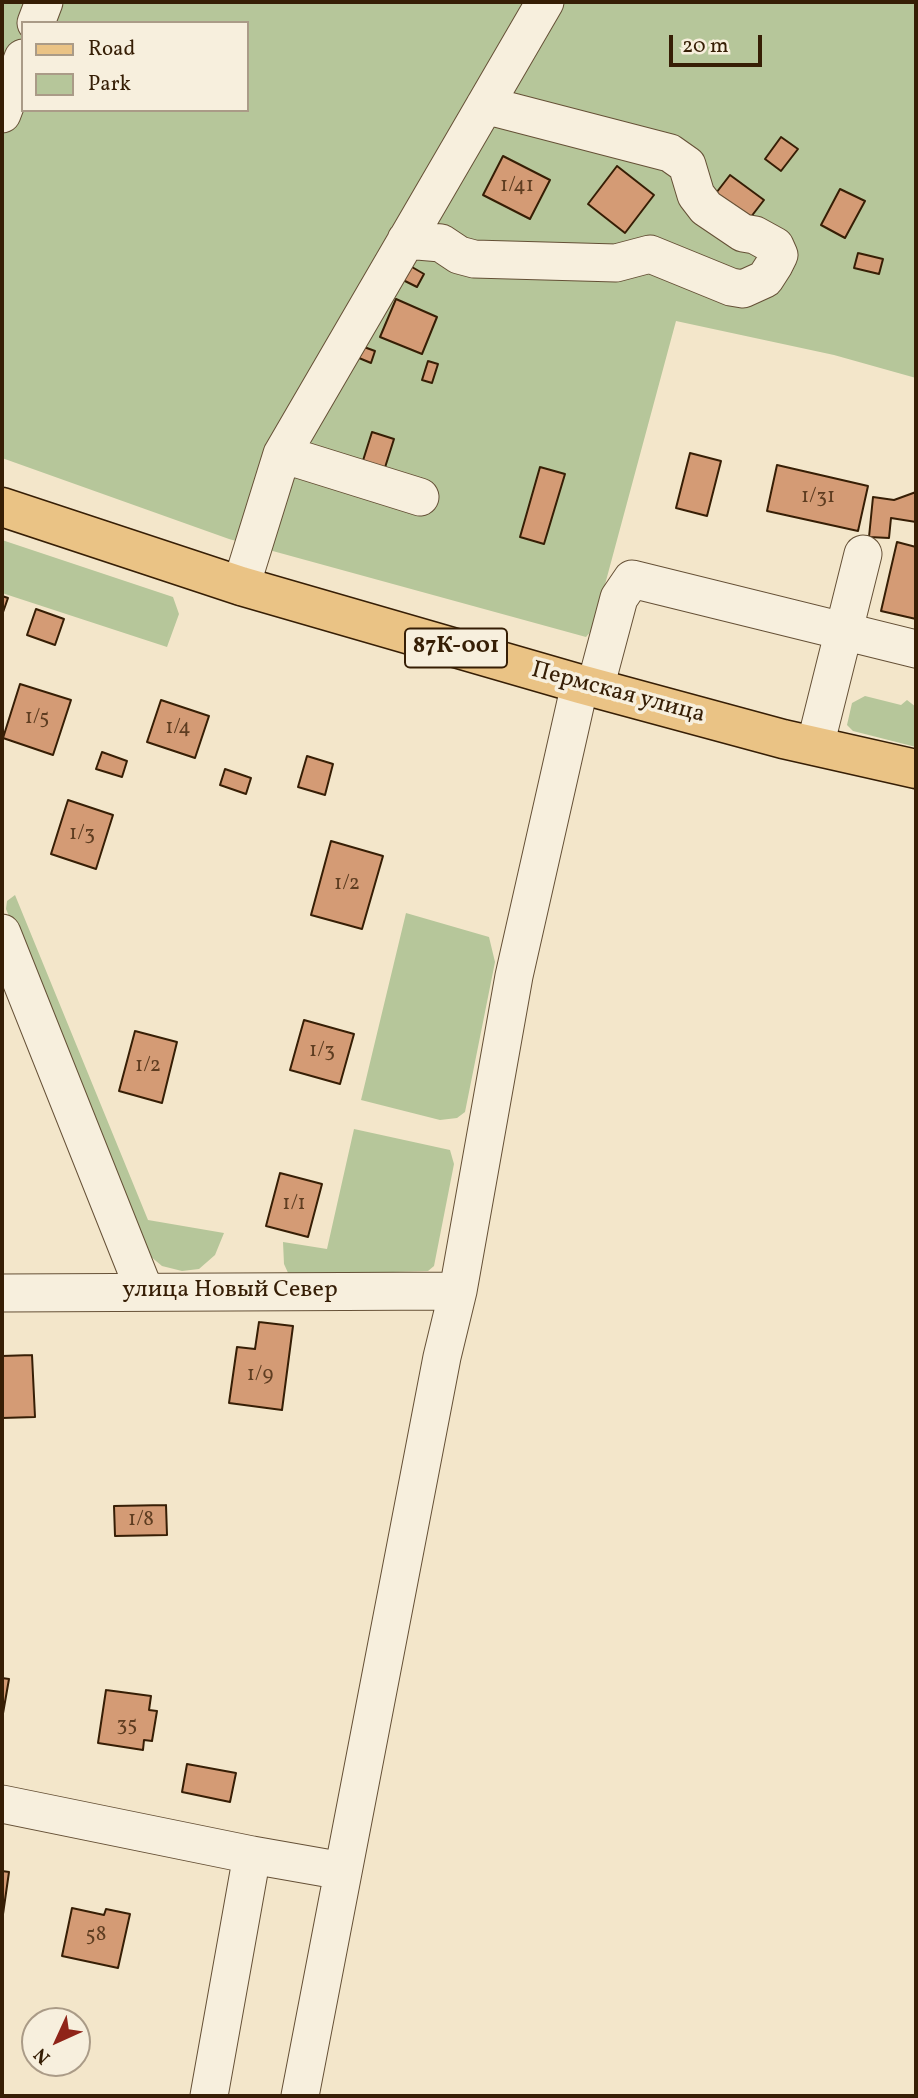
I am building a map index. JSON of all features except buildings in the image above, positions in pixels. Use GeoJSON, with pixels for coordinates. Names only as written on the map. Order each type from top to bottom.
{"type":"FeatureCollection","features":[{"type":"Feature","properties":{"kind":"main road","name":"Пермская улица"},"geometry":{"type":"LineString","coordinates":[[2,507],[240,586],[587,686],[816,746],[916,769]]}},
{"type":"Feature","properties":{"kind":"street"},"geometry":{"type":"LineString","coordinates":[[37,21],[44,2]]}},
{"type":"Feature","properties":{"kind":"street"},"geometry":{"type":"LineString","coordinates":[[240,586],[282,454],[545,2]]}},
{"type":"Feature","properties":{"kind":"street"},"geometry":{"type":"LineString","coordinates":[[2,114],[21,63]]}},
{"type":"Feature","properties":{"kind":"street"},"geometry":{"type":"LineString","coordinates":[[406,240],[441,243],[459,255],[474,259],[616,263],[650,254],[731,287],[743,289],[755,286],[765,279],[774,265],[779,255],[775,246],[755,235],[743,233],[706,208],[696,195],[687,166],[670,153],[485,105]]}},
{"type":"Feature","properties":{"kind":"street"},"geometry":{"type":"LineString","coordinates":[[282,454],[420,497]]}},
{"type":"Feature","properties":{"kind":"street"},"geometry":{"type":"LineString","coordinates":[[816,746],[863,554]]}},
{"type":"Feature","properties":{"kind":"street"},"geometry":{"type":"LineString","coordinates":[[300,2096],[442,1357],[458,1291],[514,976],[587,686],[619,598],[632,579],[916,649]]}},
{"type":"Feature","properties":{"kind":"street"},"geometry":{"type":"LineString","coordinates":[[2,933],[16,1004],[145,1292]]}},
{"type":"Feature","properties":{"kind":"street","name":"улица Новый Север"},"geometry":{"type":"LineString","coordinates":[[2,1293],[458,1291]]}},
{"type":"Feature","properties":{"kind":"street"},"geometry":{"type":"LineString","coordinates":[[2,1804],[252,1856],[343,1871]]}},
{"type":"Feature","properties":{"kind":"street"},"geometry":{"type":"LineString","coordinates":[[209,2096],[252,1856]]}},
{"type":"Feature","properties":{"kind":"green space"},"geometry":{"type":"Polygon","coordinates":[[[2,2],[916,2],[916,378],[834,355],[676,321],[593,629],[586,637],[229,539],[2,458],[2,2]]]}},
{"type":"Feature","properties":{"kind":"green space"},"geometry":{"type":"Polygon","coordinates":[[[2,540],[173,597],[179,614],[167,647],[2,593],[2,540]]]}},
{"type":"Feature","properties":{"kind":"green space"},"geometry":{"type":"Polygon","coordinates":[[[865,696],[901,705],[907,700],[916,707],[916,747],[853,731],[847,725],[852,703],[865,696]]]}},
{"type":"Feature","properties":{"kind":"green space"},"geometry":{"type":"Polygon","coordinates":[[[15,895],[148,1220],[224,1233],[215,1255],[199,1269],[182,1271],[162,1266],[150,1256],[142,1243],[6,909],[7,901],[15,895]]]}},
{"type":"Feature","properties":{"kind":"green space"},"geometry":{"type":"Polygon","coordinates":[[[406,913],[489,937],[495,962],[465,1112],[457,1118],[440,1120],[361,1100],[406,913]]]}},
{"type":"Feature","properties":{"kind":"green space"},"geometry":{"type":"Polygon","coordinates":[[[354,1129],[450,1150],[454,1164],[434,1266],[428,1271],[289,1275],[284,1264],[283,1242],[327,1249],[354,1129]]]}}]}
